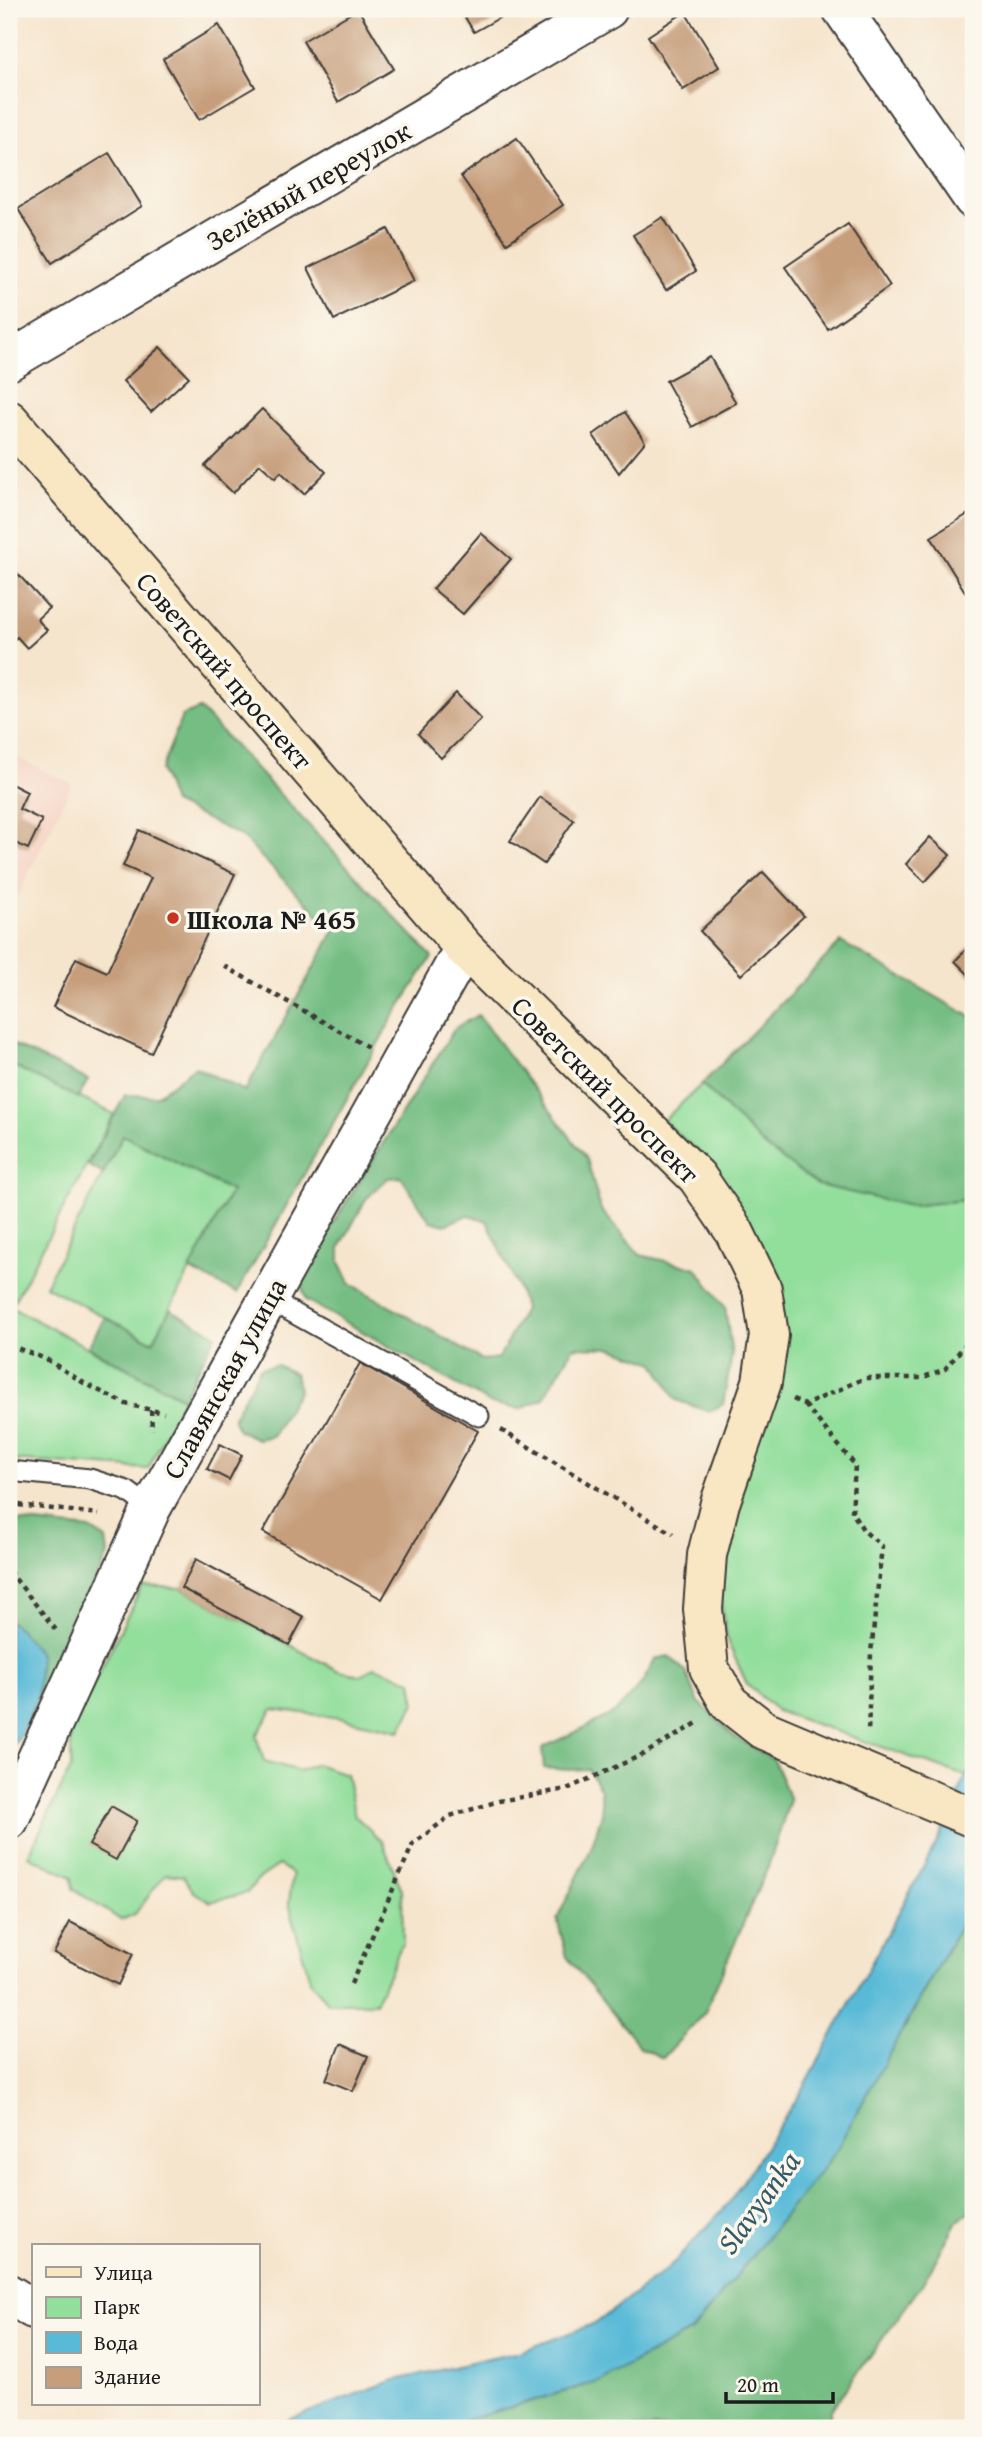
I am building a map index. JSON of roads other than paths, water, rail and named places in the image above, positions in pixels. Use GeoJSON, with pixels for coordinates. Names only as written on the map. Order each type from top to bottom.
{"type":"FeatureCollection","features":[{"type":"Feature","properties":{"kind":"street","name":"Зелёный переулок"},"geometry":{"type":"LineString","coordinates":[[9,361],[608,9]]}},
{"type":"Feature","properties":{"kind":"street"},"geometry":{"type":"LineString","coordinates":[[842,9],[973,199]]}},
{"type":"Feature","properties":{"kind":"street","name":"Советский проспект"},"geometry":{"type":"LineString","coordinates":[[9,420],[464,948],[697,1177],[720,1209],[734,1231],[762,1289],[769,1335],[762,1382],[720,1503],[707,1555],[703,1609],[709,1668],[729,1703],[762,1729],[973,1818]]}},
{"type":"Feature","properties":{"kind":"street","name":"Славянская улица"},"geometry":{"type":"LineString","coordinates":[[9,1820],[150,1509],[464,948]]}},
{"type":"Feature","properties":{"kind":"street"},"geometry":{"type":"LineString","coordinates":[[9,2294],[32,2308]]}},
{"type":"Feature","properties":{"kind":"lane"},"geometry":{"type":"LineString","coordinates":[[268,1299],[479,1416]]}},
{"type":"Feature","properties":{"kind":"lane"},"geometry":{"type":"LineString","coordinates":[[9,1471],[90,1479],[127,1491],[150,1509]]}},
{"type":"Feature","properties":{"kind":"water"},"geometry":{"type":"Polygon","coordinates":[[[9,1621],[40,1654],[37,1699],[21,1735],[9,1752],[9,1621]]]}},
{"type":"Feature","properties":{"kind":"water","name":"Slavyanka"},"geometry":{"type":"Polygon","coordinates":[[[973,1761],[973,1902],[834,2154],[692,2331],[600,2381],[439,2428],[272,2428],[391,2381],[519,2352],[596,2323],[669,2268],[728,2204],[802,2091],[938,1840],[973,1761]]]}},
{"type":"Feature","properties":{"kind":"place","name":"Школа № 465"},"geometry":{"type":"Point","coordinates":[173,918]}}]}
